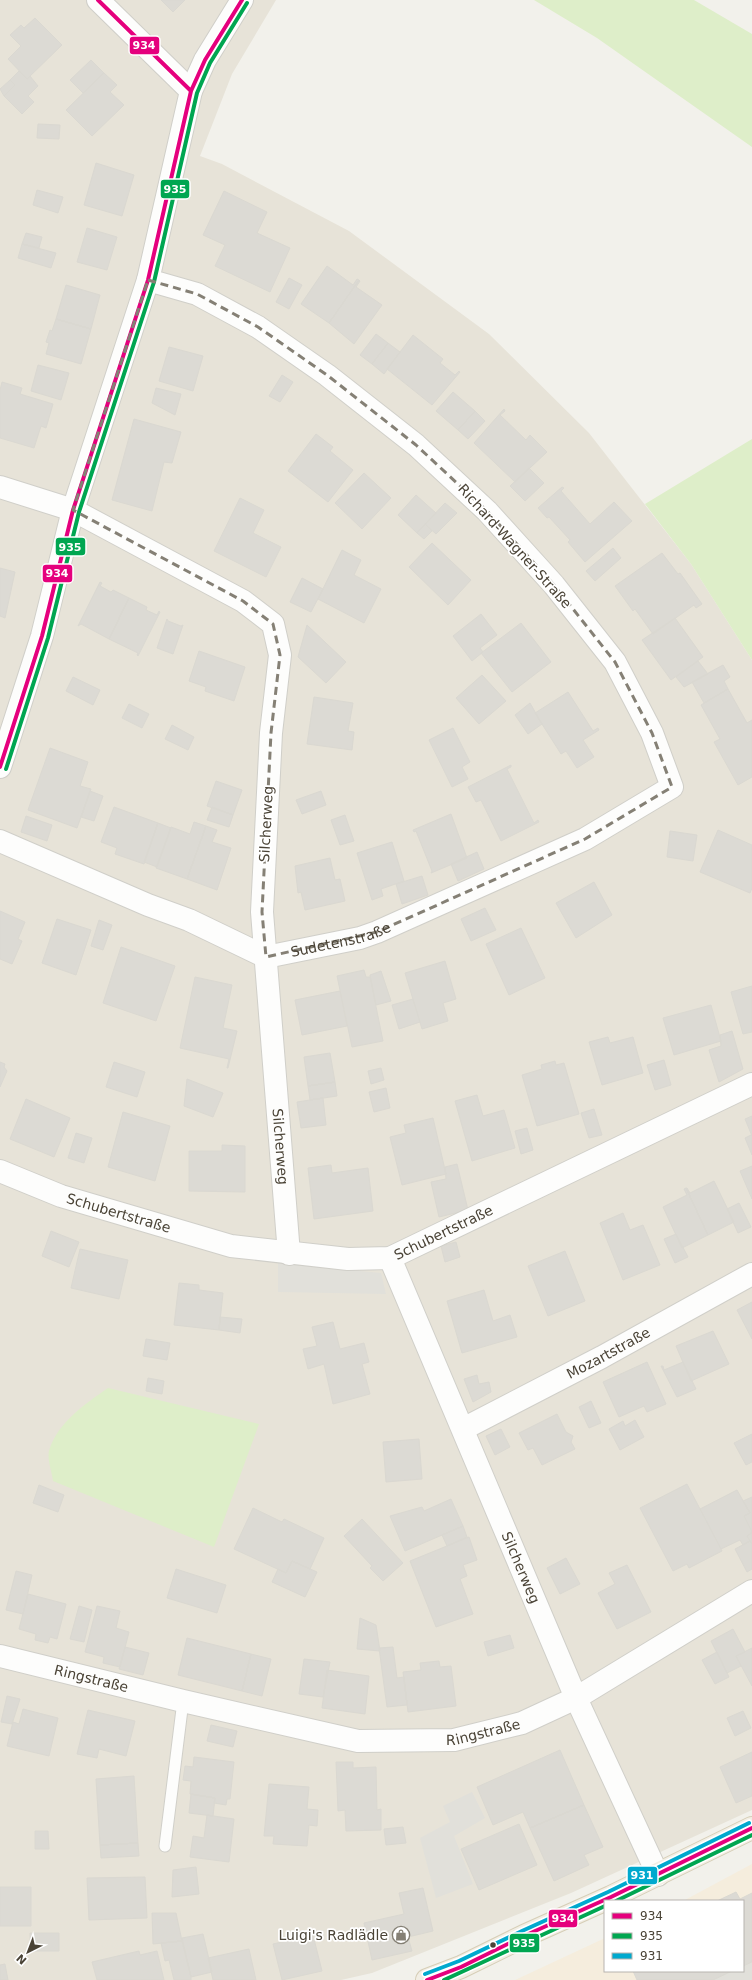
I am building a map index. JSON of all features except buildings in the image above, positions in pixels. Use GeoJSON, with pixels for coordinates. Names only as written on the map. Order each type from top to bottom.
{"type":"FeatureCollection","features":[{"type":"Feature","properties":{"kind":"main road"},"geometry":{"type":"LineString","coordinates":[[427,1980],[461,1967],[524,1936],[658,1875],[752,1828]]}},
{"type":"Feature","properties":{"kind":"street"},"geometry":{"type":"LineString","coordinates":[[98,0],[191,92]]}},
{"type":"Feature","properties":{"kind":"street"},"geometry":{"type":"LineString","coordinates":[[0,767],[42,636],[73,510],[148,280],[191,92],[205,60],[242,0]]}},
{"type":"Feature","properties":{"kind":"street","name":"Richard-Wagner-Straße"},"geometry":{"type":"LineString","coordinates":[[148,280],[197,294],[258,327],[327,375],[416,444],[487,511],[554,585],[615,662],[652,733],[672,787]]}},
{"type":"Feature","properties":{"kind":"street","name":"Silcherweg"},"geometry":{"type":"LineString","coordinates":[[0,487],[73,510],[243,601],[273,624],[280,655],[271,733],[262,912],[289,1254]]}},
{"type":"Feature","properties":{"kind":"street","name":"Sudetenstraße"},"geometry":{"type":"LineString","coordinates":[[266,957],[360,938],[377,932],[585,839],[672,787]]}},
{"type":"Feature","properties":{"kind":"street"},"geometry":{"type":"LineString","coordinates":[[0,841],[148,905],[189,920],[266,957]]}},
{"type":"Feature","properties":{"kind":"street","name":"Schubertstraße"},"geometry":{"type":"LineString","coordinates":[[0,1171],[61,1196],[231,1246],[289,1254],[348,1259],[390,1258],[752,1084]]}},
{"type":"Feature","properties":{"kind":"street","name":"Silcherweg"},"geometry":{"type":"LineString","coordinates":[[390,1258],[576,1698],[658,1875]]}},
{"type":"Feature","properties":{"kind":"street","name":"Mozartstraße"},"geometry":{"type":"LineString","coordinates":[[463,1429],[602,1357],[752,1274]]}},
{"type":"Feature","properties":{"kind":"street","name":"Ringstraße"},"geometry":{"type":"LineString","coordinates":[[0,1656],[183,1701],[358,1741],[454,1740],[522,1723],[576,1698],[752,1591]]}},
{"type":"Feature","properties":{"kind":"lane"},"geometry":{"type":"LineString","coordinates":[[164,1846],[183,1701]]}},
{"type":"Feature","properties":{"kind":"highlighted area"},"geometry":{"type":"Polygon","coordinates":[[[148,280],[197,294],[258,327],[327,375],[416,445],[487,511],[554,585],[615,662],[652,733],[672,787],[585,839],[377,932],[266,957],[262,912],[271,733],[280,655],[273,624],[243,601],[73,510],[148,280]]]}},
{"type":"Feature","properties":{"kind":"shaded area"},"geometry":{"type":"Polygon","coordinates":[[[0,0],[276,0],[232,74],[200,156],[222,164],[349,231],[489,334],[589,433],[691,564],[752,660],[752,1810],[571,1893],[372,1973],[341,1980],[0,1980],[0,0]]]}},
{"type":"Feature","properties":{"kind":"shaded area"},"geometry":{"type":"Polygon","coordinates":[[[278,1263],[381,1273],[386,1294],[278,1292],[278,1263]]]}},
{"type":"Feature","properties":{"kind":"shaded area"},"geometry":{"type":"Polygon","coordinates":[[[472,1792],[485,1818],[454,1836],[473,1884],[436,1898],[420,1838],[450,1822],[443,1806],[472,1792]]]}},
{"type":"Feature","properties":{"kind":"shaded area"},"geometry":{"type":"Polygon","coordinates":[[[752,1864],[752,1980],[515,1980],[604,1938],[604,1972],[744,1972],[744,1900],[685,1900],[752,1864]]]}},
{"type":"Feature","properties":{"kind":"shaded area"},"geometry":{"type":"Polygon","coordinates":[[[752,1962],[752,1980],[713,1980],[730,1972],[744,1972],[744,1966],[752,1962]]]}},
{"type":"Feature","properties":{"kind":"green space"},"geometry":{"type":"Polygon","coordinates":[[[534,0],[694,0],[752,34],[752,147],[597,38],[534,0]]]}},
{"type":"Feature","properties":{"kind":"green space"},"geometry":{"type":"Polygon","coordinates":[[[752,439],[752,660],[691,564],[645,504],[752,439]]]}},
{"type":"Feature","properties":{"kind":"green space"},"geometry":{"type":"Polygon","coordinates":[[[108,1388],[259,1424],[214,1547],[53,1481],[49,1462],[49,1451],[58,1432],[73,1415],[108,1388]]]}},
{"type":"Feature","properties":{"kind":"transit line","name":"934"},"geometry":{"type":"LineString","coordinates":[[98,0],[191,91]]}},
{"type":"Feature","properties":{"kind":"transit line","name":"934"},"geometry":{"type":"LineString","coordinates":[[0,767],[42,636],[73,510],[148,280],[191,91],[205,60],[242,0]]}},
{"type":"Feature","properties":{"kind":"transit line","name":"935"},"geometry":{"type":"LineString","coordinates":[[6,769],[48,638],[79,512],[154,282],[197,93],[210,63],[247,3]]}},
{"type":"Feature","properties":{"kind":"transit line","name":"931"},"geometry":{"type":"LineString","coordinates":[[425,1974],[459,1961],[608,1892],[749,1823]]}},
{"type":"Feature","properties":{"kind":"transit line","name":"934"},"geometry":{"type":"LineString","coordinates":[[604,1900],[752,1828]]}},
{"type":"Feature","properties":{"kind":"transit line","name":"935"},"geometry":{"type":"LineString","coordinates":[[618,1900],[752,1835]]}},
{"type":"Feature","properties":{"kind":"transit line","name":"934"},"geometry":{"type":"LineString","coordinates":[[427,1980],[461,1967],[524,1936],[604,1900]]}},
{"type":"Feature","properties":{"kind":"transit line","name":"935"},"geometry":{"type":"LineString","coordinates":[[444,1980],[604,1906]]}},
{"type":"Feature","properties":{"kind":"place","name":"Luigi's Radlädle"},"geometry":{"type":"Point","coordinates":[401,1935]}}]}
